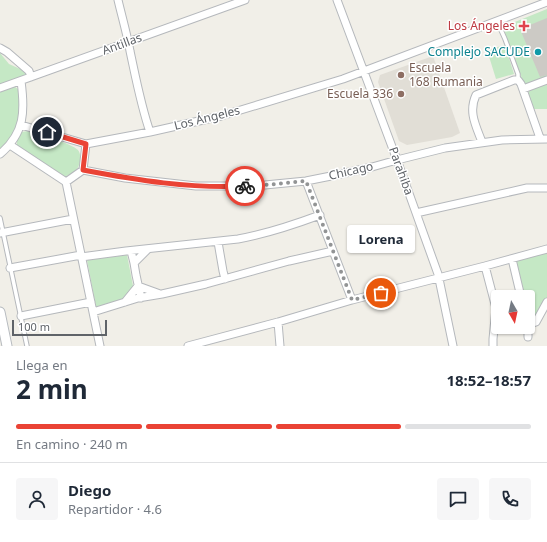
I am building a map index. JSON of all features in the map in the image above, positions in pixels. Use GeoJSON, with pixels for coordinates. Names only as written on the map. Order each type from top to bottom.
{"type":"FeatureCollection","features":[{"type":"Feature","properties":{"kind":"main road"},"geometry":{"type":"LineString","coordinates":[[0,312],[7,346]]}},
{"type":"Feature","properties":{"kind":"street"},"geometry":{"type":"LineString","coordinates":[[118,0],[137,90],[150,132]]}},
{"type":"Feature","properties":{"kind":"street","name":"Antillas"},"geometry":{"type":"LineString","coordinates":[[0,88],[245,0]]}},
{"type":"Feature","properties":{"kind":"street","name":"Parahiba"},"geometry":{"type":"LineString","coordinates":[[337,0],[397,160],[439,278],[453,346]]}},
{"type":"Feature","properties":{"kind":"street","name":"Los Ángeles"},"geometry":{"type":"LineString","coordinates":[[21,125],[86,144],[150,132],[221,116],[364,72],[547,2]]}},
{"type":"Feature","properties":{"kind":"street"},"geometry":{"type":"LineString","coordinates":[[0,48],[7,52],[29,71],[31,77]]}},
{"type":"Feature","properties":{"kind":"street"},"geometry":{"type":"LineString","coordinates":[[482,142],[473,117],[473,102],[476,95],[514,80],[518,80],[521,84],[543,138]]}},
{"type":"Feature","properties":{"kind":"street"},"geometry":{"type":"LineString","coordinates":[[523,89],[547,80]]}},
{"type":"Feature","properties":{"kind":"street"},"geometry":{"type":"LineString","coordinates":[[0,154],[10,145],[21,125],[24,110],[21,81]]}},
{"type":"Feature","properties":{"kind":"street","name":"Chicago"},"geometry":{"type":"LineString","coordinates":[[83,170],[125,178],[196,186],[265,185],[306,181],[364,169],[445,148],[482,142],[543,138]]}},
{"type":"Feature","properties":{"kind":"street"},"geometry":{"type":"LineString","coordinates":[[66,182],[83,170],[86,144]]}},
{"type":"Feature","properties":{"kind":"street"},"geometry":{"type":"LineString","coordinates":[[10,145],[66,182],[100,346]]}},
{"type":"Feature","properties":{"kind":"street"},"geometry":{"type":"LineString","coordinates":[[306,181],[352,300]]}},
{"type":"Feature","properties":{"kind":"street"},"geometry":{"type":"LineString","coordinates":[[416,213],[527,188],[547,188]]}},
{"type":"Feature","properties":{"kind":"street"},"geometry":{"type":"LineString","coordinates":[[10,268],[81,256],[218,242],[253,236],[320,215]]}},
{"type":"Feature","properties":{"kind":"street"},"geometry":{"type":"LineString","coordinates":[[2,233],[73,218]]}},
{"type":"Feature","properties":{"kind":"street"},"geometry":{"type":"LineString","coordinates":[[218,242],[225,279]]}},
{"type":"Feature","properties":{"kind":"street"},"geometry":{"type":"LineString","coordinates":[[134,263],[148,249]]}},
{"type":"Feature","properties":{"kind":"street"},"geometry":{"type":"LineString","coordinates":[[188,346],[217,342],[352,300],[547,249]]}},
{"type":"Feature","properties":{"kind":"street"},"geometry":{"type":"LineString","coordinates":[[131,251],[141,298]]}},
{"type":"Feature","properties":{"kind":"street"},"geometry":{"type":"LineString","coordinates":[[93,312],[125,302],[225,279],[289,261],[333,251]]}},
{"type":"Feature","properties":{"kind":"street"},"geometry":{"type":"LineString","coordinates":[[512,259],[519,290]]}},
{"type":"Feature","properties":{"kind":"street"},"geometry":{"type":"LineString","coordinates":[[485,266],[496,308],[493,346]]}},
{"type":"Feature","properties":{"kind":"street"},"geometry":{"type":"LineString","coordinates":[[138,286],[162,294]]}},
{"type":"Feature","properties":{"kind":"street"},"geometry":{"type":"LineString","coordinates":[[125,302],[138,286]]}},
{"type":"Feature","properties":{"kind":"street"},"geometry":{"type":"LineString","coordinates":[[21,316],[91,302]]}},
{"type":"Feature","properties":{"kind":"street"},"geometry":{"type":"LineString","coordinates":[[535,322],[547,302]]}},
{"type":"Feature","properties":{"kind":"street"},"geometry":{"type":"LineString","coordinates":[[278,322],[280,346]]}},
{"type":"Feature","properties":{"kind":"lane"},"geometry":{"type":"LineString","coordinates":[[497,21],[518,74],[518,80]]}},
{"type":"Feature","properties":{"kind":"lane"},"geometry":{"type":"LineString","coordinates":[[0,218],[27,346]]}},
{"type":"Feature","properties":{"kind":"shaded area"},"geometry":{"type":"Polygon","coordinates":[[[433,56],[460,133],[452,137],[407,145],[399,141],[378,82],[380,75],[433,56]]]}},
{"type":"Feature","properties":{"kind":"green space"},"geometry":{"type":"Polygon","coordinates":[[[547,9],[547,78],[527,85],[524,84],[504,28],[505,26],[547,9]]]}},
{"type":"Feature","properties":{"kind":"green space"},"geometry":{"type":"Polygon","coordinates":[[[505,45],[514,74],[496,79],[487,50],[505,45]]]}},
{"type":"Feature","properties":{"kind":"green space"},"geometry":{"type":"Polygon","coordinates":[[[0,53],[9,64],[27,72],[27,75],[0,85],[0,53]]]}},
{"type":"Feature","properties":{"kind":"green space"},"geometry":{"type":"Polygon","coordinates":[[[547,83],[547,109],[534,109],[528,94],[530,89],[547,83]]]}},
{"type":"Feature","properties":{"kind":"green space"},"geometry":{"type":"Polygon","coordinates":[[[15,87],[19,91],[20,95],[18,123],[10,139],[0,150],[0,92],[15,87]]]}},
{"type":"Feature","properties":{"kind":"green space"},"geometry":{"type":"Polygon","coordinates":[[[28,131],[62,142],[78,150],[80,153],[80,159],[79,165],[75,172],[62,177],[17,147],[17,138],[21,132],[28,131]]]}},
{"type":"Feature","properties":{"kind":"green space"},"geometry":{"type":"Polygon","coordinates":[[[547,252],[547,298],[535,318],[535,290],[521,290],[515,263],[516,261],[547,252]]]}},
{"type":"Feature","properties":{"kind":"green space"},"geometry":{"type":"Polygon","coordinates":[[[127,255],[135,296],[96,307],[87,260],[127,255]]]}},
{"type":"Feature","properties":{"kind":"building","name":"Complejo SACUDE"},"geometry":{"type":"Polygon","coordinates":[[[547,18],[547,75],[540,77],[520,29],[547,18]]]}},
{"type":"Feature","properties":{"kind":"way so far"},"geometry":{"type":"LineString","coordinates":[[245,186],[306,181],[352,300],[381,293]]}},
{"type":"Feature","properties":{"kind":"place","name":"Los Ángeles"},"geometry":{"type":"Point","coordinates":[524,26]}},
{"type":"Feature","properties":{"kind":"place","name":"Complejo SACUDE"},"geometry":{"type":"Point","coordinates":[538,52]}},
{"type":"Feature","properties":{"kind":"place","name":"Escuela 168 Rumania"},"geometry":{"type":"Point","coordinates":[401,75]}},
{"type":"Feature","properties":{"kind":"place","name":"Escuela 336"},"geometry":{"type":"Point","coordinates":[401,94]}},
{"type":"Feature","properties":{"kind":"place","name":"Lorena"},"geometry":{"type":"Point","coordinates":[381,293]}},
{"type":"Feature","properties":{"kind":"route"},"geometry":{"type":"LineString","coordinates":[[47,132],[86,144],[83,170],[152,182],[196,186],[245,186]]}}]}
